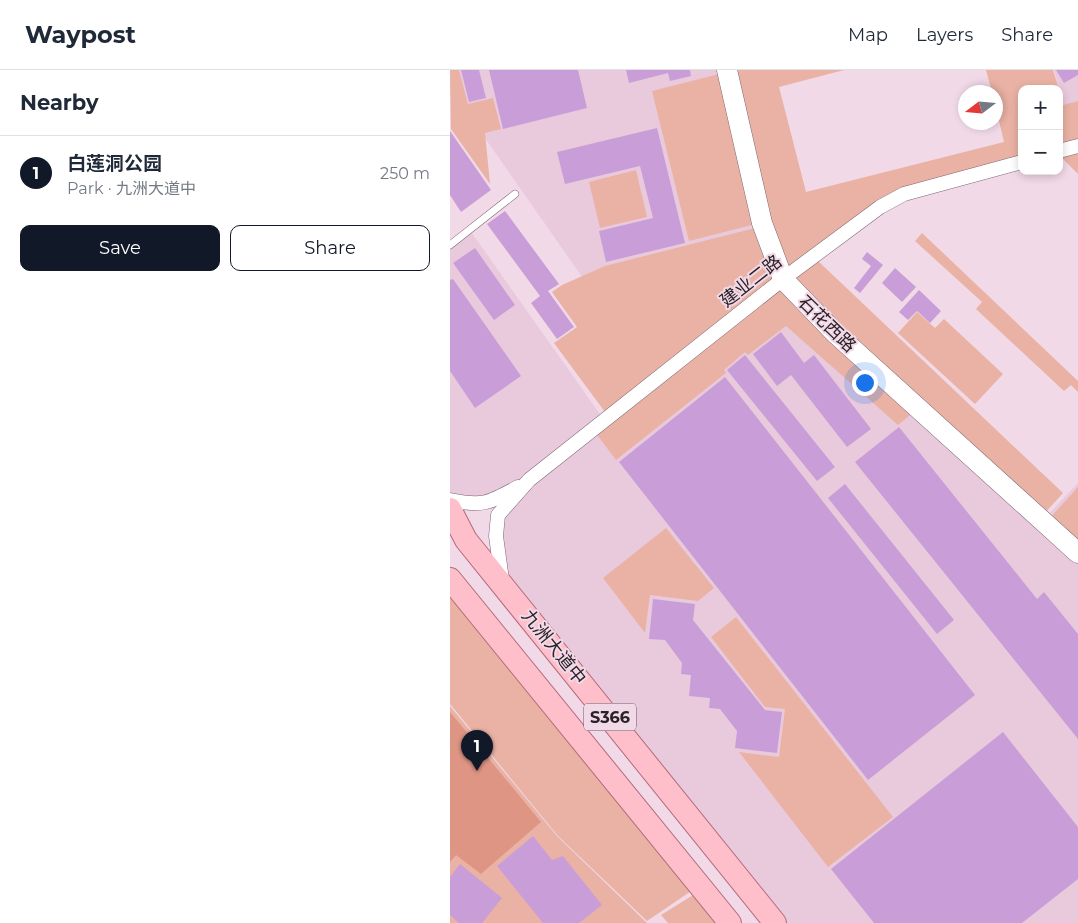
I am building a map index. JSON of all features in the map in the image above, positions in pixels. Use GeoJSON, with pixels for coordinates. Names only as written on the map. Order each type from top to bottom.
{"type":"FeatureCollection","features":[{"type":"Feature","properties":{"kind":"main road","name":"石花西路"},"geometry":{"type":"LineString","coordinates":[[727,70],[762,223],[783,279],[835,333],[1078,553]]}},
{"type":"Feature","properties":{"kind":"main road","name":"九洲大道中"},"geometry":{"type":"LineString","coordinates":[[450,509],[466,540],[775,923]]}},
{"type":"Feature","properties":{"kind":"main road","name":"S366"},"geometry":{"type":"LineString","coordinates":[[450,579],[730,923]]}},
{"type":"Feature","properties":{"kind":"street"},"geometry":{"type":"LineString","coordinates":[[1063,151],[1078,146]]}},
{"type":"Feature","properties":{"kind":"street","name":"建业二路"},"geometry":{"type":"LineString","coordinates":[[450,500],[489,504],[529,480],[783,279],[880,207],[904,194],[1018,163]]}},
{"type":"Feature","properties":{"kind":"street","name":"建业二路"},"geometry":{"type":"LineString","coordinates":[[502,584],[496,536],[498,515],[529,480]]}},
{"type":"Feature","properties":{"kind":"lane"},"geometry":{"type":"LineString","coordinates":[[450,245],[515,194]]}},
{"type":"Feature","properties":{"kind":"shaded area"},"geometry":{"type":"Polygon","coordinates":[[[450,70],[727,70],[762,224],[1043,520],[1078,483],[1078,923],[774,923],[502,584],[498,515],[528,481],[489,503],[450,499],[450,245],[469,229],[604,420],[649,385],[585,281],[450,88],[450,70]]]}},
{"type":"Feature","properties":{"kind":"shaded area"},"geometry":{"type":"Polygon","coordinates":[[[450,70],[459,70],[468,104],[493,98],[501,129],[485,133],[490,184],[451,129],[450,70]]]}},
{"type":"Feature","properties":{"kind":"shaded area"},"geometry":{"type":"Polygon","coordinates":[[[728,70],[844,70],[779,87],[806,192],[1004,142],[1001,130],[1003,130],[1003,85],[990,85],[986,70],[1053,70],[1058,85],[1018,85],[1018,162],[904,194],[783,279],[728,70]]]}},
{"type":"Feature","properties":{"kind":"shaded area"},"geometry":{"type":"Polygon","coordinates":[[[1054,70],[1078,70],[1078,101],[1064,105],[1063,85],[1058,85],[1054,70]]]}},
{"type":"Feature","properties":{"kind":"shaded area"},"geometry":{"type":"Polygon","coordinates":[[[719,74],[756,224],[689,241],[652,91],[719,74]]]}},
{"type":"Feature","properties":{"kind":"shaded area"},"geometry":{"type":"Polygon","coordinates":[[[1078,101],[1078,146],[1063,150],[1063,105],[1078,101]]]}},
{"type":"Feature","properties":{"kind":"shaded area"},"geometry":{"type":"Polygon","coordinates":[[[1078,151],[1078,174],[1063,159],[1063,155],[1078,151]]]}},
{"type":"Feature","properties":{"kind":"shaded area"},"geometry":{"type":"Polygon","coordinates":[[[636,170],[647,217],[600,228],[589,182],[636,170]]]}},
{"type":"Feature","properties":{"kind":"shaded area"},"geometry":{"type":"Polygon","coordinates":[[[759,227],[778,278],[605,412],[554,343],[577,327],[552,292],[562,285],[605,266],[759,227]]]}},
{"type":"Feature","properties":{"kind":"shaded area"},"geometry":{"type":"Polygon","coordinates":[[[922,233],[1078,381],[1078,392],[1071,385],[1064,391],[976,309],[982,302],[915,241],[922,233]]]}},
{"type":"Feature","properties":{"kind":"shaded area"},"geometry":{"type":"Polygon","coordinates":[[[818,261],[1063,493],[1043,515],[790,281],[818,261]]]}},
{"type":"Feature","properties":{"kind":"shaded area"},"geometry":{"type":"Polygon","coordinates":[[[783,284],[915,411],[898,425],[786,326],[748,355],[745,352],[724,370],[726,373],[616,460],[595,432],[783,284]]]}},
{"type":"Feature","properties":{"kind":"shaded area"},"geometry":{"type":"Polygon","coordinates":[[[917,312],[935,328],[944,319],[1003,374],[975,404],[898,333],[917,312]]]}},
{"type":"Feature","properties":{"kind":"shaded area"},"geometry":{"type":"Polygon","coordinates":[[[1078,487],[1078,547],[1048,520],[1078,487]]]}},
{"type":"Feature","properties":{"kind":"shaded area"},"geometry":{"type":"Polygon","coordinates":[[[666,528],[714,588],[698,601],[650,595],[645,633],[603,578],[666,528]]]}},
{"type":"Feature","properties":{"kind":"shaded area"},"geometry":{"type":"Polygon","coordinates":[[[450,580],[700,885],[647,921],[558,836],[450,704],[450,580]]]}},
{"type":"Feature","properties":{"kind":"shaded area"},"geometry":{"type":"Polygon","coordinates":[[[736,617],[893,817],[828,867],[739,752],[779,757],[785,709],[765,707],[711,637],[736,617]]]}},
{"type":"Feature","properties":{"kind":"shaded area"},"geometry":{"type":"Polygon","coordinates":[[[450,706],[557,836],[647,923],[450,923],[450,706]]]}},
{"type":"Feature","properties":{"kind":"shaded area"},"geometry":{"type":"Polygon","coordinates":[[[450,712],[541,822],[481,874],[456,855],[450,862],[450,712]]]}},
{"type":"Feature","properties":{"kind":"shaded area"},"geometry":{"type":"Polygon","coordinates":[[[698,892],[722,923],[668,923],[661,915],[698,892]]]}},
{"type":"Feature","properties":{"kind":"building"},"geometry":{"type":"Polygon","coordinates":[[[461,70],[479,70],[486,98],[469,102],[461,70]]]}},
{"type":"Feature","properties":{"kind":"building"},"geometry":{"type":"Polygon","coordinates":[[[489,70],[578,70],[587,108],[503,129],[489,70]]]}},
{"type":"Feature","properties":{"kind":"building"},"geometry":{"type":"Polygon","coordinates":[[[626,70],[690,70],[691,76],[670,81],[668,73],[629,83],[626,70]]]}},
{"type":"Feature","properties":{"kind":"building"},"geometry":{"type":"Polygon","coordinates":[[[1056,70],[1078,70],[1078,75],[1064,83],[1056,70]]]}},
{"type":"Feature","properties":{"kind":"building"},"geometry":{"type":"Polygon","coordinates":[[[657,128],[685,243],[606,262],[599,231],[653,218],[640,166],[565,184],[557,152],[657,128]]]}},
{"type":"Feature","properties":{"kind":"building"},"geometry":{"type":"Polygon","coordinates":[[[450,131],[491,190],[461,212],[450,195],[450,131]]]}},
{"type":"Feature","properties":{"kind":"building"},"geometry":{"type":"Polygon","coordinates":[[[505,211],[559,284],[548,291],[574,327],[557,339],[531,303],[540,296],[487,224],[505,211]]]}},
{"type":"Feature","properties":{"kind":"building"},"geometry":{"type":"Polygon","coordinates":[[[475,248],[515,305],[494,320],[453,263],[475,248]]]}},
{"type":"Feature","properties":{"kind":"building"},"geometry":{"type":"Polygon","coordinates":[[[867,252],[883,265],[860,293],[854,288],[871,266],[862,259],[867,252]]]}},
{"type":"Feature","properties":{"kind":"building"},"geometry":{"type":"Polygon","coordinates":[[[895,268],[916,287],[902,302],[882,283],[895,268]]]}},
{"type":"Feature","properties":{"kind":"building"},"geometry":{"type":"Polygon","coordinates":[[[453,279],[521,376],[475,408],[450,371],[450,280],[453,279]]]}},
{"type":"Feature","properties":{"kind":"building"},"geometry":{"type":"Polygon","coordinates":[[[919,290],[941,311],[930,323],[917,311],[908,320],[899,312],[919,290]]]}},
{"type":"Feature","properties":{"kind":"building"},"geometry":{"type":"Polygon","coordinates":[[[781,332],[804,363],[814,355],[871,429],[847,447],[791,375],[777,386],[753,354],[781,332]]]}},
{"type":"Feature","properties":{"kind":"building"},"geometry":{"type":"Polygon","coordinates":[[[745,355],[835,467],[817,481],[727,370],[745,355]]]}},
{"type":"Feature","properties":{"kind":"building"},"geometry":{"type":"Polygon","coordinates":[[[725,377],[975,695],[868,780],[619,462],[725,377]]]}},
{"type":"Feature","properties":{"kind":"building"},"geometry":{"type":"Polygon","coordinates":[[[899,427],[1037,599],[1044,592],[1078,634],[1078,739],[855,462],[899,427]]]}},
{"type":"Feature","properties":{"kind":"building"},"geometry":{"type":"Polygon","coordinates":[[[845,484],[954,620],[937,634],[828,498],[845,484]]]}},
{"type":"Feature","properties":{"kind":"building"},"geometry":{"type":"Polygon","coordinates":[[[653,599],[695,604],[693,620],[765,710],[782,712],[777,753],[735,748],[737,731],[720,709],[709,708],[710,698],[689,696],[691,675],[681,674],[682,663],[665,640],[649,639],[653,599]]]}},
{"type":"Feature","properties":{"kind":"building"},"geometry":{"type":"Polygon","coordinates":[[[1003,732],[1078,827],[1078,879],[1022,923],[874,923],[831,869],[1003,732]]]}},
{"type":"Feature","properties":{"kind":"building"},"geometry":{"type":"Polygon","coordinates":[[[533,836],[552,860],[563,856],[602,905],[579,923],[543,923],[497,866],[533,836]]]}},
{"type":"Feature","properties":{"kind":"building"},"geometry":{"type":"Polygon","coordinates":[[[460,864],[502,898],[482,923],[459,923],[450,915],[450,877],[460,864]]]}},
{"type":"Feature","properties":{"kind":"place","name":"白莲洞公园"},"geometry":{"type":"Point","coordinates":[477,771]}}]}
